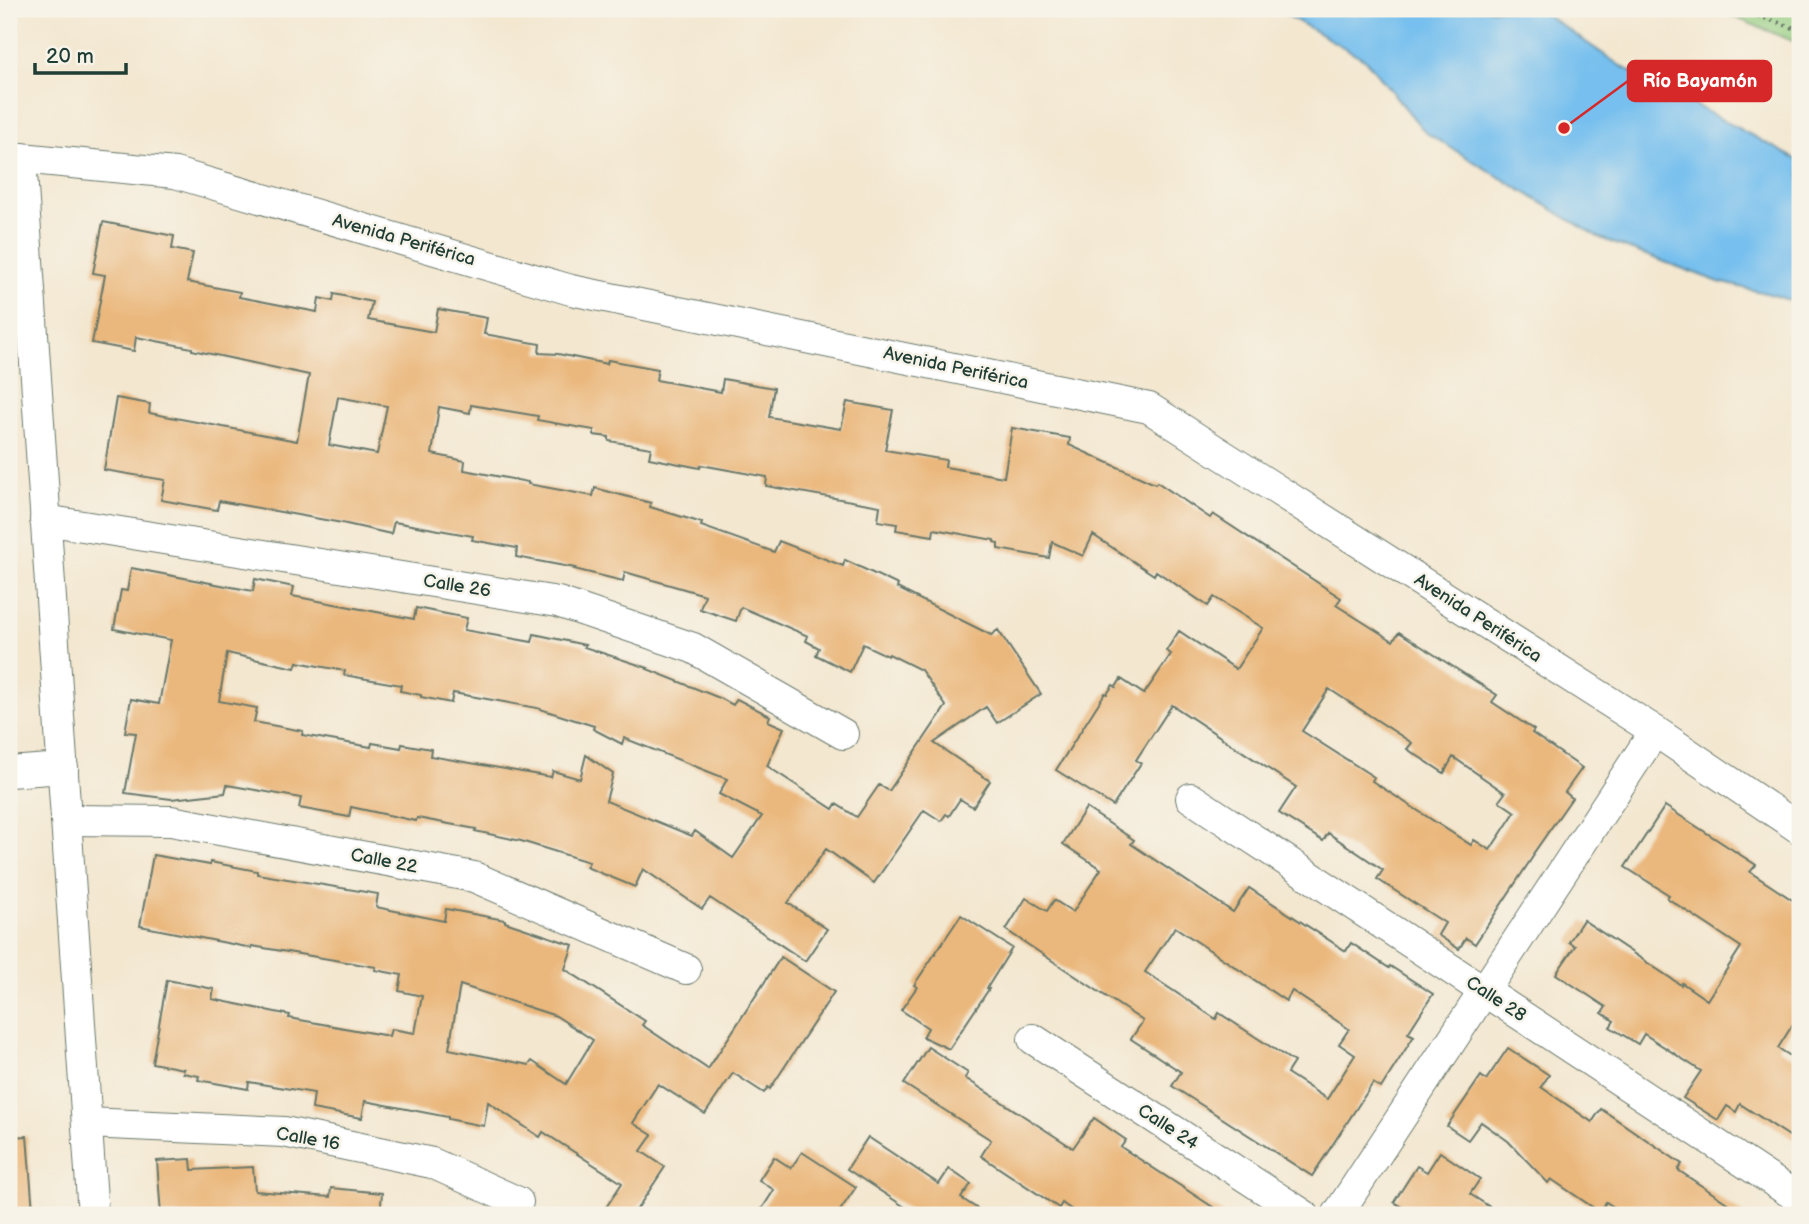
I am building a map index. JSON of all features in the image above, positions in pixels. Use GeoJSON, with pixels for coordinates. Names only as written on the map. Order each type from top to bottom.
{"type":"FeatureCollection","features":[{"type":"Feature","properties":{"kind":"street"},"geometry":{"type":"LineString","coordinates":[[15,159],[45,520],[93,1215]]}},
{"type":"Feature","properties":{"kind":"street","name":"Avenida Periférica"},"geometry":{"type":"LineString","coordinates":[[15,159],[175,173],[571,289],[1149,408],[1655,731],[1800,829]]}},
{"type":"Feature","properties":{"kind":"street","name":"Calle 26"},"geometry":{"type":"LineString","coordinates":[[45,520],[558,602],[693,648],[843,733]]}},
{"type":"Feature","properties":{"kind":"street"},"geometry":{"type":"LineString","coordinates":[[1336,1215],[1655,731]]}},
{"type":"Feature","properties":{"kind":"street"},"geometry":{"type":"LineString","coordinates":[[9,772],[62,768]]}},
{"type":"Feature","properties":{"kind":"street","name":"Calle 28"},"geometry":{"type":"LineString","coordinates":[[1191,798],[1800,1199]]}},
{"type":"Feature","properties":{"kind":"street","name":"Calle 22"},"geometry":{"type":"LineString","coordinates":[[66,820],[171,821],[474,877],[686,969]]}},
{"type":"Feature","properties":{"kind":"street","name":"Calle 24"},"geometry":{"type":"LineString","coordinates":[[1033,1039],[1304,1215]]}},
{"type":"Feature","properties":{"kind":"street","name":"Calle 16"},"geometry":{"type":"LineString","coordinates":[[87,1122],[284,1132],[432,1163],[518,1202]]}},
{"type":"Feature","properties":{"kind":"path"},"geometry":{"type":"LineString","coordinates":[[1738,9],[1800,30]]}},
{"type":"Feature","properties":{"kind":"path"},"geometry":{"type":"LineString","coordinates":[[1784,9],[1800,14]]}},
{"type":"Feature","properties":{"kind":"green space"},"geometry":{"type":"Polygon","coordinates":[[[1714,9],[1800,9],[1800,43],[1798,43],[1714,9]]]}},
{"type":"Feature","properties":{"kind":"water"},"geometry":{"type":"Polygon","coordinates":[[[1276,9],[1538,9],[1622,67],[1800,161],[1800,304],[1719,282],[1600,238],[1425,132],[1366,60],[1276,9]]]}},
{"type":"Feature","properties":{"kind":"building"},"geometry":{"type":"Polygon","coordinates":[[[103,222],[174,236],[172,249],[193,253],[187,282],[240,292],[239,297],[317,312],[319,298],[333,301],[334,294],[372,302],[368,320],[434,332],[438,309],[487,318],[484,334],[540,344],[539,353],[607,364],[608,360],[658,369],[656,380],[721,392],[723,379],[774,388],[769,417],[841,429],[847,402],[893,410],[885,450],[946,460],[945,467],[1004,477],[1012,428],[1070,438],[1069,445],[1155,484],[1157,482],[1210,518],[1213,514],[1341,598],[1336,605],[1393,641],[1399,632],[1497,695],[1492,702],[1534,730],[1532,733],[1582,768],[1565,792],[1572,798],[1475,944],[1466,938],[1459,949],[1438,935],[1445,923],[1377,879],[1383,870],[1328,833],[1323,841],[1279,813],[1296,787],[1172,705],[1136,760],[1141,763],[1113,806],[1056,770],[1105,693],[1107,694],[1113,685],[1116,687],[1121,679],[1144,694],[1171,654],[1166,651],[1179,631],[1236,669],[1263,628],[1214,597],[1208,606],[1156,571],[1154,575],[1093,535],[1083,556],[1052,542],[1049,558],[998,549],[998,543],[994,540],[934,529],[933,536],[896,530],[897,524],[878,521],[880,506],[766,486],[767,477],[649,458],[651,448],[609,441],[609,437],[594,435],[594,430],[537,420],[538,416],[471,405],[470,413],[439,407],[432,454],[465,461],[464,470],[593,496],[595,488],[651,503],[650,507],[702,523],[701,526],[774,552],[779,541],[843,566],[845,560],[991,635],[998,630],[1041,694],[997,723],[986,707],[934,743],[990,781],[973,807],[960,799],[949,816],[946,814],[941,821],[924,810],[874,883],[826,849],[788,903],[827,929],[805,961],[710,898],[702,909],[643,869],[635,887],[586,867],[589,862],[521,841],[475,831],[476,829],[417,818],[416,821],[351,807],[349,817],[299,808],[301,798],[227,785],[225,793],[171,799],[125,793],[136,733],[125,732],[131,699],[159,704],[171,640],[114,629],[121,590],[127,591],[131,568],[253,591],[255,579],[294,587],[292,596],[414,619],[416,608],[467,618],[464,630],[532,642],[534,634],[585,645],[584,647],[648,668],[733,705],[737,699],[770,716],[768,721],[784,728],[767,766],[833,809],[836,804],[857,817],[879,785],[889,791],[946,706],[921,670],[889,654],[888,656],[863,644],[850,672],[816,655],[819,648],[806,641],[808,636],[741,607],[736,621],[700,609],[705,595],[625,572],[623,581],[575,568],[516,557],[517,548],[472,540],[473,536],[394,522],[391,534],[219,501],[217,510],[161,500],[165,480],[104,470],[116,398],[150,404],[149,413],[297,441],[309,375],[136,337],[134,351],[92,343],[105,275],[93,273],[103,222]],[[338,397],[329,445],[377,454],[387,406],[338,397]],[[227,653],[219,701],[257,708],[254,722],[303,731],[302,735],[371,747],[372,743],[401,748],[402,744],[431,749],[430,756],[551,777],[553,771],[580,779],[586,755],[613,774],[606,801],[692,836],[695,831],[733,858],[762,816],[719,794],[727,779],[624,738],[622,744],[593,729],[594,726],[537,708],[453,693],[451,703],[400,691],[401,685],[344,675],[345,671],[297,662],[295,668],[227,653]],[[1329,689],[1302,731],[1374,777],[1372,781],[1471,845],[1474,840],[1490,850],[1515,812],[1499,801],[1505,793],[1453,757],[1444,773],[1407,749],[1412,743],[1329,689]]]}},
{"type":"Feature","properties":{"kind":"building"},"geometry":{"type":"Polygon","coordinates":[[[1665,806],[1756,865],[1750,872],[1800,905],[1800,1013],[1778,1048],[1800,1062],[1800,1143],[1740,1104],[1736,1112],[1727,1106],[1718,1120],[1683,1098],[1701,1071],[1644,1034],[1638,1044],[1610,1027],[1614,1021],[1602,1013],[1606,1007],[1556,974],[1575,946],[1569,942],[1583,920],[1707,1000],[1741,947],[1625,867],[1665,806]]]}},
{"type":"Feature","properties":{"kind":"building"},"geometry":{"type":"Polygon","coordinates":[[[1086,808],[1134,840],[1131,844],[1233,912],[1249,888],[1346,951],[1351,943],[1433,994],[1408,1033],[1414,1036],[1381,1088],[1373,1083],[1312,1176],[1172,1086],[1181,1072],[1131,1039],[1143,1021],[1006,930],[1026,898],[1047,911],[1054,900],[1073,912],[1101,869],[1063,844],[1086,808]],[[1175,927],[1145,972],[1216,1019],[1219,1013],[1294,1062],[1287,1073],[1327,1099],[1355,1055],[1339,1044],[1349,1029],[1292,991],[1286,1001],[1175,927]]]}},
{"type":"Feature","properties":{"kind":"building"},"geometry":{"type":"Polygon","coordinates":[[[153,855],[210,865],[210,862],[257,871],[257,874],[378,894],[376,907],[444,921],[446,909],[505,920],[573,945],[565,969],[645,1021],[642,1025],[708,1069],[781,957],[834,992],[770,1089],[768,1087],[764,1093],[733,1073],[705,1114],[658,1084],[633,1123],[652,1135],[641,1151],[665,1167],[633,1215],[601,1215],[622,1183],[543,1132],[540,1137],[488,1102],[484,1126],[365,1101],[362,1118],[312,1109],[314,1093],[249,1082],[248,1089],[198,1080],[199,1076],[183,1073],[184,1069],[152,1063],[167,980],[214,989],[212,999],[290,1015],[289,1018],[389,1036],[391,1029],[415,1033],[422,996],[399,991],[402,975],[375,970],[376,967],[252,948],[140,926],[153,855]],[[460,985],[449,1049],[529,1065],[532,1061],[566,1084],[593,1040],[556,1016],[460,985]]]}},
{"type":"Feature","properties":{"kind":"building"},"geometry":{"type":"Polygon","coordinates":[[[961,915],[1012,948],[987,988],[989,989],[949,1049],[923,1037],[928,1028],[901,1010],[917,987],[914,985],[961,915]]]}},
{"type":"Feature","properties":{"kind":"building"},"geometry":{"type":"Polygon","coordinates":[[[928,1047],[968,1073],[965,1078],[1073,1148],[1094,1118],[1126,1140],[1121,1147],[1225,1215],[1079,1215],[1062,1203],[1059,1208],[981,1156],[991,1140],[904,1084],[928,1047]]]}},
{"type":"Feature","properties":{"kind":"building"},"geometry":{"type":"Polygon","coordinates":[[[1508,1048],[1549,1075],[1541,1087],[1592,1122],[1601,1109],[1682,1164],[1678,1170],[1745,1215],[1626,1215],[1606,1202],[1600,1212],[1551,1179],[1548,1183],[1508,1141],[1481,1122],[1468,1140],[1447,1126],[1481,1076],[1486,1080],[1508,1048]]]}},
{"type":"Feature","properties":{"kind":"building"},"geometry":{"type":"Polygon","coordinates":[[[27,1136],[33,1211],[9,1213],[9,1137],[27,1136]]]}},
{"type":"Feature","properties":{"kind":"building"},"geometry":{"type":"Polygon","coordinates":[[[868,1137],[939,1184],[949,1169],[971,1184],[961,1198],[987,1215],[917,1215],[847,1169],[868,1137]]]}},
{"type":"Feature","properties":{"kind":"building"},"geometry":{"type":"Polygon","coordinates":[[[802,1152],[856,1187],[837,1215],[758,1215],[774,1190],[759,1180],[774,1157],[791,1168],[802,1152]]]}},
{"type":"Feature","properties":{"kind":"building"},"geometry":{"type":"Polygon","coordinates":[[[1440,1152],[1480,1179],[1470,1194],[1502,1215],[1414,1215],[1394,1202],[1417,1166],[1427,1172],[1440,1152]]]}},
{"type":"Feature","properties":{"kind":"building"},"geometry":{"type":"Polygon","coordinates":[[[191,1159],[192,1170],[253,1167],[255,1191],[330,1197],[331,1188],[382,1193],[380,1215],[161,1215],[157,1161],[191,1159]]]}},
{"type":"Feature","properties":{"kind":"place","name":"Río Bayamón"},"geometry":{"type":"Point","coordinates":[1564,128]}}]}
